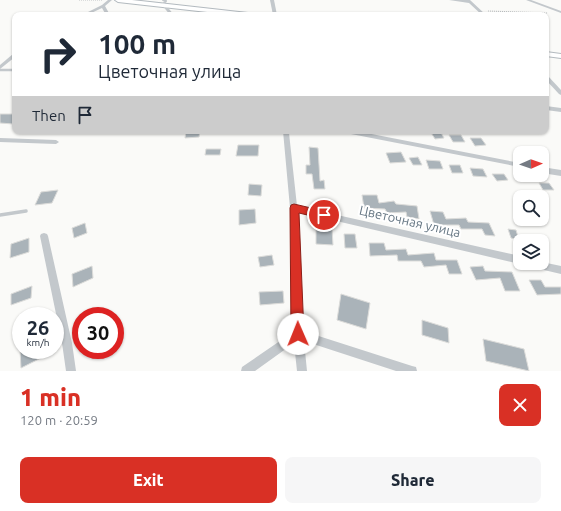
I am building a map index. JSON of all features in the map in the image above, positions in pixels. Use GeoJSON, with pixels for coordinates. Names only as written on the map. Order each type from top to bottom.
{"type":"FeatureCollection","features":[{"type":"Feature","properties":{"kind":"street"},"geometry":{"type":"LineString","coordinates":[[90,12],[103,6],[110,0]]}},
{"type":"Feature","properties":{"kind":"street"},"geometry":{"type":"LineString","coordinates":[[118,0],[163,3],[227,12]]}},
{"type":"Feature","properties":{"kind":"street"},"geometry":{"type":"LineString","coordinates":[[272,0],[274,12]]}},
{"type":"Feature","properties":{"kind":"street"},"geometry":{"type":"LineString","coordinates":[[451,0],[470,1],[479,11]]}},
{"type":"Feature","properties":{"kind":"street"},"geometry":{"type":"LineString","coordinates":[[528,0],[561,13]]}},
{"type":"Feature","properties":{"kind":"street"},"geometry":{"type":"LineString","coordinates":[[163,3],[170,12]]}},
{"type":"Feature","properties":{"kind":"street"},"geometry":{"type":"LineString","coordinates":[[103,6],[106,12]]}},
{"type":"Feature","properties":{"kind":"street"},"geometry":{"type":"LineString","coordinates":[[549,54],[561,56]]}},
{"type":"Feature","properties":{"kind":"street"},"geometry":{"type":"LineString","coordinates":[[0,69],[12,58]]}},
{"type":"Feature","properties":{"kind":"street"},"geometry":{"type":"LineString","coordinates":[[549,80],[561,93]]}},
{"type":"Feature","properties":{"kind":"street"},"geometry":{"type":"LineString","coordinates":[[549,108],[561,110]]}},
{"type":"Feature","properties":{"kind":"street"},"geometry":{"type":"LineString","coordinates":[[286,134],[294,208],[298,334],[302,371]]}},
{"type":"Feature","properties":{"kind":"street"},"geometry":{"type":"LineString","coordinates":[[361,134],[513,164]]}},
{"type":"Feature","properties":{"kind":"street"},"geometry":{"type":"LineString","coordinates":[[0,140],[56,142]]}},
{"type":"Feature","properties":{"kind":"street"},"geometry":{"type":"LineString","coordinates":[[549,171],[561,173]]}},
{"type":"Feature","properties":{"kind":"street","name":"Цветочная улица"},"geometry":{"type":"LineString","coordinates":[[294,208],[513,258]]}},
{"type":"Feature","properties":{"kind":"street"},"geometry":{"type":"LineString","coordinates":[[44,236],[67,343],[71,371]]}},
{"type":"Feature","properties":{"kind":"street"},"geometry":{"type":"LineString","coordinates":[[549,267],[561,270]]}},
{"type":"Feature","properties":{"kind":"street"},"geometry":{"type":"LineString","coordinates":[[246,371],[298,334]]}},
{"type":"Feature","properties":{"kind":"street"},"geometry":{"type":"LineString","coordinates":[[298,334],[412,371]]}},
{"type":"Feature","properties":{"kind":"lane"},"geometry":{"type":"LineString","coordinates":[[0,69],[12,70]]}},
{"type":"Feature","properties":{"kind":"lane"},"geometry":{"type":"LineString","coordinates":[[0,215],[26,211]]}},
{"type":"Feature","properties":{"kind":"path"},"geometry":{"type":"LineString","coordinates":[[479,11],[520,12]]}},
{"type":"Feature","properties":{"kind":"path"},"geometry":{"type":"LineString","coordinates":[[549,13],[561,13]]}},
{"type":"Feature","properties":{"kind":"building"},"geometry":{"type":"Polygon","coordinates":[[[0,114],[12,114],[12,124],[0,123],[0,114]]]}},
{"type":"Feature","properties":{"kind":"building"},"geometry":{"type":"Polygon","coordinates":[[[186,134],[200,134],[199,137],[185,138],[186,134]]]}},
{"type":"Feature","properties":{"kind":"building"},"geometry":{"type":"Polygon","coordinates":[[[432,134],[442,134],[444,138],[435,139],[432,134]]]}},
{"type":"Feature","properties":{"kind":"building"},"geometry":{"type":"Polygon","coordinates":[[[449,135],[461,135],[465,142],[453,142],[449,135]]]}},
{"type":"Feature","properties":{"kind":"building"},"geometry":{"type":"Polygon","coordinates":[[[470,138],[481,138],[486,145],[475,146],[470,138]]]}},
{"type":"Feature","properties":{"kind":"building"},"geometry":{"type":"Polygon","coordinates":[[[238,145],[259,145],[258,156],[236,156],[238,145]]]}},
{"type":"Feature","properties":{"kind":"building"},"geometry":{"type":"Polygon","coordinates":[[[309,147],[318,148],[320,181],[324,180],[325,189],[314,189],[312,174],[306,174],[306,165],[310,165],[309,147]]]}},
{"type":"Feature","properties":{"kind":"building"},"geometry":{"type":"Polygon","coordinates":[[[206,149],[221,149],[220,155],[205,155],[206,149]]]}},
{"type":"Feature","properties":{"kind":"building"},"geometry":{"type":"Polygon","coordinates":[[[401,152],[406,162],[390,163],[386,153],[401,152]]]}},
{"type":"Feature","properties":{"kind":"building"},"geometry":{"type":"Polygon","coordinates":[[[418,157],[422,165],[413,165],[409,158],[418,157]]]}},
{"type":"Feature","properties":{"kind":"building"},"geometry":{"type":"Polygon","coordinates":[[[426,160],[440,161],[443,169],[429,169],[426,160]]]}},
{"type":"Feature","properties":{"kind":"building"},"geometry":{"type":"Polygon","coordinates":[[[449,165],[460,165],[463,173],[452,173],[449,165]]]}},
{"type":"Feature","properties":{"kind":"building"},"geometry":{"type":"Polygon","coordinates":[[[470,168],[483,169],[487,177],[473,176],[470,168]]]}},
{"type":"Feature","properties":{"kind":"building"},"geometry":{"type":"Polygon","coordinates":[[[492,174],[504,174],[508,180],[497,181],[492,174]]]}},
{"type":"Feature","properties":{"kind":"building"},"geometry":{"type":"Polygon","coordinates":[[[539,183],[549,183],[554,190],[549,190],[543,190],[539,183]]]}},
{"type":"Feature","properties":{"kind":"building"},"geometry":{"type":"Polygon","coordinates":[[[249,184],[262,185],[261,196],[248,195],[249,184]]]}},
{"type":"Feature","properties":{"kind":"building"},"geometry":{"type":"Polygon","coordinates":[[[58,190],[52,203],[35,205],[41,192],[58,190]]]}},
{"type":"Feature","properties":{"kind":"building"},"geometry":{"type":"Polygon","coordinates":[[[362,195],[377,195],[379,203],[394,201],[396,204],[417,206],[419,219],[407,217],[406,212],[387,213],[385,209],[364,208],[362,195]]]}},
{"type":"Feature","properties":{"kind":"building"},"geometry":{"type":"Polygon","coordinates":[[[255,209],[256,223],[239,225],[239,210],[255,209]]]}},
{"type":"Feature","properties":{"kind":"building"},"geometry":{"type":"Polygon","coordinates":[[[430,211],[443,212],[446,219],[466,218],[468,222],[489,223],[495,236],[485,235],[482,229],[461,229],[459,225],[434,225],[430,211]]]}},
{"type":"Feature","properties":{"kind":"building"},"geometry":{"type":"Polygon","coordinates":[[[85,223],[87,233],[74,238],[72,228],[85,223]]]}},
{"type":"Feature","properties":{"kind":"building"},"geometry":{"type":"Polygon","coordinates":[[[316,228],[332,229],[333,245],[316,244],[316,228]]]}},
{"type":"Feature","properties":{"kind":"building"},"geometry":{"type":"Polygon","coordinates":[[[508,229],[516,230],[517,234],[513,234],[513,238],[511,238],[508,229]]]}},
{"type":"Feature","properties":{"kind":"building"},"geometry":{"type":"Polygon","coordinates":[[[344,234],[355,234],[357,248],[345,248],[344,234]]]}},
{"type":"Feature","properties":{"kind":"building"},"geometry":{"type":"Polygon","coordinates":[[[29,238],[29,252],[10,258],[11,244],[29,238]]]}},
{"type":"Feature","properties":{"kind":"building"},"geometry":{"type":"Polygon","coordinates":[[[369,243],[384,243],[386,250],[406,249],[408,255],[434,253],[436,260],[457,260],[462,274],[449,274],[446,265],[424,267],[421,261],[398,261],[397,255],[370,256],[369,243]]]}},
{"type":"Feature","properties":{"kind":"building"},"geometry":{"type":"Polygon","coordinates":[[[272,255],[274,265],[260,267],[258,257],[272,255]]]}},
{"type":"Feature","properties":{"kind":"building"},"geometry":{"type":"Polygon","coordinates":[[[92,266],[93,278],[73,287],[72,274],[92,266]]]}},
{"type":"Feature","properties":{"kind":"building"},"geometry":{"type":"Polygon","coordinates":[[[483,266],[485,271],[512,272],[520,291],[505,291],[500,278],[476,280],[470,267],[483,266]]]}},
{"type":"Feature","properties":{"kind":"building"},"geometry":{"type":"Polygon","coordinates":[[[529,280],[541,280],[545,287],[561,287],[561,294],[537,295],[529,280]]]}},
{"type":"Feature","properties":{"kind":"building"},"geometry":{"type":"Polygon","coordinates":[[[32,286],[31,298],[11,305],[11,294],[32,286]]]}},
{"type":"Feature","properties":{"kind":"building"},"geometry":{"type":"Polygon","coordinates":[[[283,291],[284,303],[260,305],[259,292],[283,291]]]}},
{"type":"Feature","properties":{"kind":"building"},"geometry":{"type":"Polygon","coordinates":[[[341,294],[370,303],[366,329],[337,320],[341,294]]]}},
{"type":"Feature","properties":{"kind":"building"},"geometry":{"type":"Polygon","coordinates":[[[422,320],[448,328],[449,343],[422,335],[422,320]]]}},
{"type":"Feature","properties":{"kind":"building"},"geometry":{"type":"Polygon","coordinates":[[[483,339],[524,349],[529,371],[486,361],[483,339]]]}},
{"type":"Feature","properties":{"kind":"building"},"geometry":{"type":"Polygon","coordinates":[[[20,359],[39,359],[21,368],[20,359]]]}},
{"type":"Feature","properties":{"kind":"route"},"geometry":{"type":"LineString","coordinates":[[298,334],[294,208],[324,215]]}}]}
